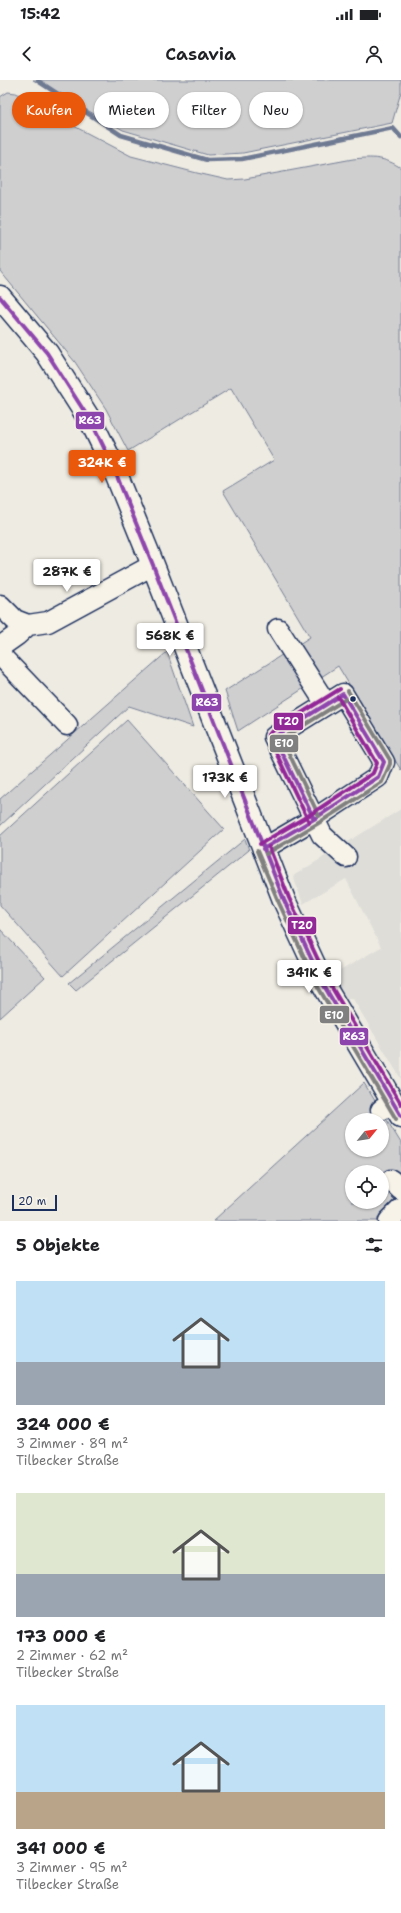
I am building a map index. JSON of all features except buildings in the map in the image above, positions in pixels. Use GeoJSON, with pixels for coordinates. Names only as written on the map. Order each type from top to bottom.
{"type":"FeatureCollection","features":[{"type":"Feature","properties":{"kind":"main road"},"geometry":{"type":"LineString","coordinates":[[0,296],[47,353],[93,425],[112,464],[284,900],[323,984],[392,1109]]}},
{"type":"Feature","properties":{"kind":"street"},"geometry":{"type":"LineString","coordinates":[[0,606],[15,620],[28,625],[48,622],[153,565]]}},
{"type":"Feature","properties":{"kind":"street"},"geometry":{"type":"LineString","coordinates":[[0,647],[28,625]]}},
{"type":"Feature","properties":{"kind":"street"},"geometry":{"type":"LineString","coordinates":[[278,629],[326,704]]}},
{"type":"Feature","properties":{"kind":"street"},"geometry":{"type":"LineString","coordinates":[[0,655],[67,724]]}},
{"type":"Feature","properties":{"kind":"street"},"geometry":{"type":"LineString","coordinates":[[263,849],[314,819],[378,777],[384,762],[343,694],[274,737],[314,819],[322,835],[346,857]]}},
{"type":"Feature","properties":{"kind":"street"},"geometry":{"type":"LineString","coordinates":[[389,1221],[401,1210]]}},
{"type":"Feature","properties":{"kind":"shaded area"},"geometry":{"type":"Polygon","coordinates":[[[33,80],[401,80],[401,92],[392,123],[243,153],[208,155],[119,128],[169,128],[169,92],[94,92],[94,114],[86,109],[86,92],[55,92],[33,80]]]}},
{"type":"Feature","properties":{"kind":"shaded area"},"geometry":{"type":"Polygon","coordinates":[[[8,92],[12,92],[12,128],[78,128],[131,156],[228,180],[245,179],[360,158],[384,160],[401,168],[401,770],[338,666],[238,731],[225,691],[310,637],[223,491],[274,460],[231,388],[128,451],[106,409],[75,362],[0,271],[0,97],[8,92]]]}},
{"type":"Feature","properties":{"kind":"shaded area"},"geometry":{"type":"Polygon","coordinates":[[[167,652],[193,727],[129,706],[0,826],[0,799],[167,652]]]}},
{"type":"Feature","properties":{"kind":"shaded area"},"geometry":{"type":"Polygon","coordinates":[[[127,720],[224,829],[63,976],[0,905],[0,836],[127,720]]]}},
{"type":"Feature","properties":{"kind":"shaded area"},"geometry":{"type":"Polygon","coordinates":[[[401,809],[401,1079],[353,999],[345,997],[333,975],[381,947],[346,879],[303,904],[293,876],[401,809]]]}},
{"type":"Feature","properties":{"kind":"shaded area"},"geometry":{"type":"Polygon","coordinates":[[[245,839],[249,850],[76,990],[69,983],[245,839]]]}},
{"type":"Feature","properties":{"kind":"shaded area"},"geometry":{"type":"Polygon","coordinates":[[[0,929],[45,977],[0,1018],[0,929]]]}},
{"type":"Feature","properties":{"kind":"shaded area"},"geometry":{"type":"Polygon","coordinates":[[[364,1083],[382,1113],[345,1113],[345,1157],[389,1157],[389,1124],[401,1143],[401,1221],[213,1221],[364,1083]]]}},
{"type":"Feature","properties":{"kind":"waterway"},"geometry":{"type":"LineString","coordinates":[[38,81],[121,135],[207,160],[242,159],[393,128],[401,137]]}},
{"type":"Feature","properties":{"kind":"transit line","name":"R63"},"geometry":{"type":"LineString","coordinates":[[0,297],[47,353],[93,425],[112,464],[153,565],[284,900],[323,984],[401,1116]]}},
{"type":"Feature","properties":{"kind":"transit line","name":"T20"},"geometry":{"type":"LineString","coordinates":[[309,822],[268,736],[271,732],[340,689]]}},
{"type":"Feature","properties":{"kind":"transit line","name":"E10"},"geometry":{"type":"LineString","coordinates":[[266,854],[317,824],[382,782],[390,764],[390,760],[348,691]]}},
{"type":"Feature","properties":{"kind":"transit line","name":"R63"},"geometry":{"type":"LineString","coordinates":[[343,694],[384,762],[378,777],[314,819],[274,737],[343,694]]}},
{"type":"Feature","properties":{"kind":"transit line","name":"T20"},"geometry":{"type":"LineString","coordinates":[[260,844],[311,814],[373,773],[377,763],[338,697]]}},
{"type":"Feature","properties":{"kind":"transit line","name":"E10"},"geometry":{"type":"LineString","coordinates":[[319,816],[282,739],[346,699]]}},
{"type":"Feature","properties":{"kind":"transit line","name":"R63"},"geometry":{"type":"LineString","coordinates":[[263,849],[314,819]]}},
{"type":"Feature","properties":{"kind":"transit line","name":"T20"},"geometry":{"type":"LineString","coordinates":[[269,847],[289,898],[328,981],[401,1104]]}},
{"type":"Feature","properties":{"kind":"transit line","name":"E10"},"geometry":{"type":"LineString","coordinates":[[257,851],[279,903],[318,987],[396,1119]]}}]}
